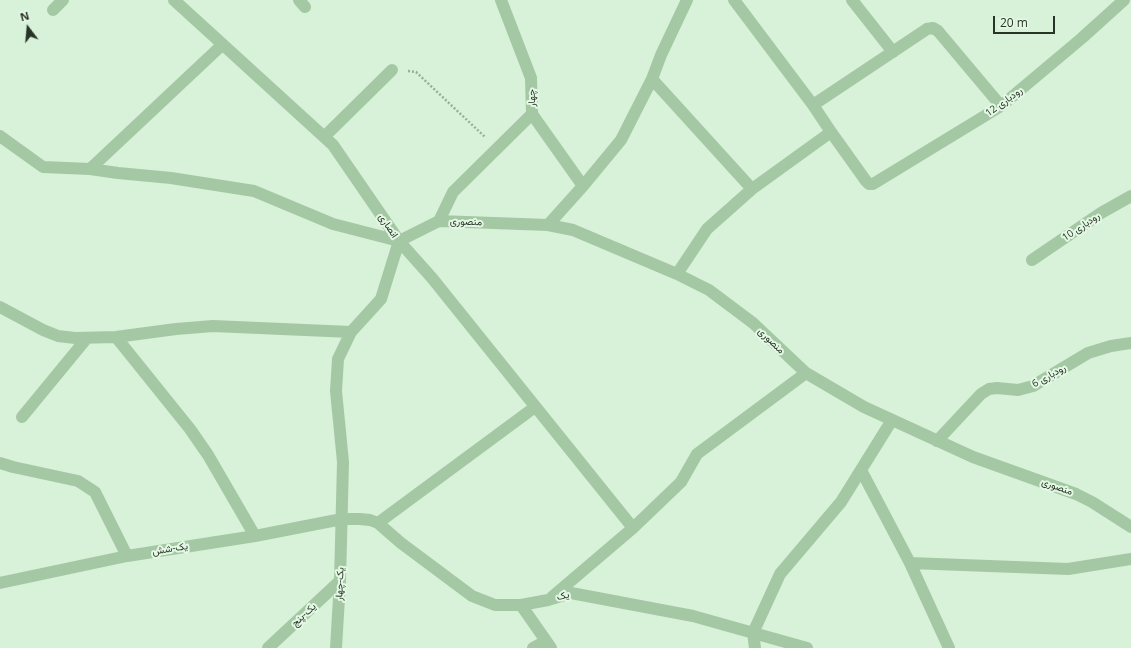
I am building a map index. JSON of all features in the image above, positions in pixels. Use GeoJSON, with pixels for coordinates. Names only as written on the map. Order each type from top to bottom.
{"type":"FeatureCollection","features":[{"type":"Feature","properties":{"kind":"street"},"geometry":{"type":"LineString","coordinates":[[53,10],[63,0]]}},
{"type":"Feature","properties":{"kind":"street","name":"انصاری"},"geometry":{"type":"LineString","coordinates":[[174,0],[333,145],[399,241],[381,299],[351,332],[338,359],[336,391],[343,462],[342,519]]}},
{"type":"Feature","properties":{"kind":"street","name":"چهار"},"geometry":{"type":"LineString","coordinates":[[501,0],[532,78],[532,114],[583,186]]}},
{"type":"Feature","properties":{"kind":"street"},"geometry":{"type":"LineString","coordinates":[[548,225],[621,140],[652,79],[661,55],[687,0]]}},
{"type":"Feature","properties":{"kind":"street"},"geometry":{"type":"LineString","coordinates":[[677,274],[707,229],[752,189],[831,132],[813,105],[734,0]]}},
{"type":"Feature","properties":{"kind":"street"},"geometry":{"type":"LineString","coordinates":[[852,0],[893,52]]}},
{"type":"Feature","properties":{"kind":"street","name":"رودباری 12"},"geometry":{"type":"LineString","coordinates":[[831,132],[866,181],[869,184],[873,184],[1001,106],[1082,38],[1124,0]]}},
{"type":"Feature","properties":{"kind":"street"},"geometry":{"type":"LineString","coordinates":[[813,105],[926,29],[933,28],[938,31],[1001,106]]}},
{"type":"Feature","properties":{"kind":"street"},"geometry":{"type":"LineString","coordinates":[[90,169],[222,45]]}},
{"type":"Feature","properties":{"kind":"street"},"geometry":{"type":"LineString","coordinates":[[324,137],[392,70]]}},
{"type":"Feature","properties":{"kind":"street"},"geometry":{"type":"LineString","coordinates":[[652,79],[752,189]]}},
{"type":"Feature","properties":{"kind":"street"},"geometry":{"type":"LineString","coordinates":[[439,221],[453,192],[532,114]]}},
{"type":"Feature","properties":{"kind":"street"},"geometry":{"type":"LineString","coordinates":[[0,136],[43,167],[90,169],[171,178],[254,191],[333,224],[399,241],[432,278],[632,528]]}},
{"type":"Feature","properties":{"kind":"street","name":"رودباری 10"},"geometry":{"type":"LineString","coordinates":[[1032,260],[1101,213],[1131,196]]}},
{"type":"Feature","properties":{"kind":"street","name":"منصوری"},"geometry":{"type":"LineString","coordinates":[[399,241],[439,221],[548,225],[572,230],[677,274],[709,290],[752,323],[806,373],[864,407],[937,441],[1076,494],[1131,527]]}},
{"type":"Feature","properties":{"kind":"street"},"geometry":{"type":"LineString","coordinates":[[0,307],[43,330],[58,336],[87,338],[116,337],[213,326],[351,332]]}},
{"type":"Feature","properties":{"kind":"street"},"geometry":{"type":"LineString","coordinates":[[116,337],[190,429],[208,455],[255,536]]}},
{"type":"Feature","properties":{"kind":"street"},"geometry":{"type":"LineString","coordinates":[[22,417],[87,338]]}},
{"type":"Feature","properties":{"kind":"street","name":"رودباری 6"},"geometry":{"type":"LineString","coordinates":[[937,441],[981,394],[989,389],[997,388],[1018,390],[1033,386],[1088,354],[1111,346],[1131,343]]}},
{"type":"Feature","properties":{"kind":"street"},"geometry":{"type":"LineString","coordinates":[[548,600],[632,528],[681,482],[697,454],[806,373]]}},
{"type":"Feature","properties":{"kind":"street"},"geometry":{"type":"LineString","coordinates":[[342,519],[370,520],[378,523],[535,407]]}},
{"type":"Feature","properties":{"kind":"street"},"geometry":{"type":"LineString","coordinates":[[755,648],[753,633],[780,574],[841,502],[892,420]]}},
{"type":"Feature","properties":{"kind":"street"},"geometry":{"type":"LineString","coordinates":[[0,462],[13,468],[78,481],[95,492],[127,556]]}},
{"type":"Feature","properties":{"kind":"street"},"geometry":{"type":"LineString","coordinates":[[861,470],[910,562],[949,648]]}},
{"type":"Feature","properties":{"kind":"street","name":"یک-شش"},"geometry":{"type":"LineString","coordinates":[[0,583],[127,556],[255,536],[342,519]]}},
{"type":"Feature","properties":{"kind":"street","name":"یک-چهار"},"geometry":{"type":"LineString","coordinates":[[336,648],[342,519]]}},
{"type":"Feature","properties":{"kind":"street","name":"یک"},"geometry":{"type":"LineString","coordinates":[[378,523],[400,543],[472,596],[495,605],[521,606],[571,593],[693,616],[806,648]]}},
{"type":"Feature","properties":{"kind":"street"},"geometry":{"type":"LineString","coordinates":[[910,562],[1068,569],[1131,559]]}},
{"type":"Feature","properties":{"kind":"street","name":"یک-پنج"},"geometry":{"type":"LineString","coordinates":[[268,648],[340,581]]}},
{"type":"Feature","properties":{"kind":"street"},"geometry":{"type":"LineString","coordinates":[[521,606],[548,644],[533,648]]}},
{"type":"Feature","properties":{"kind":"path"},"geometry":{"type":"LineString","coordinates":[[392,70],[416,72],[498,148]]}}]}
